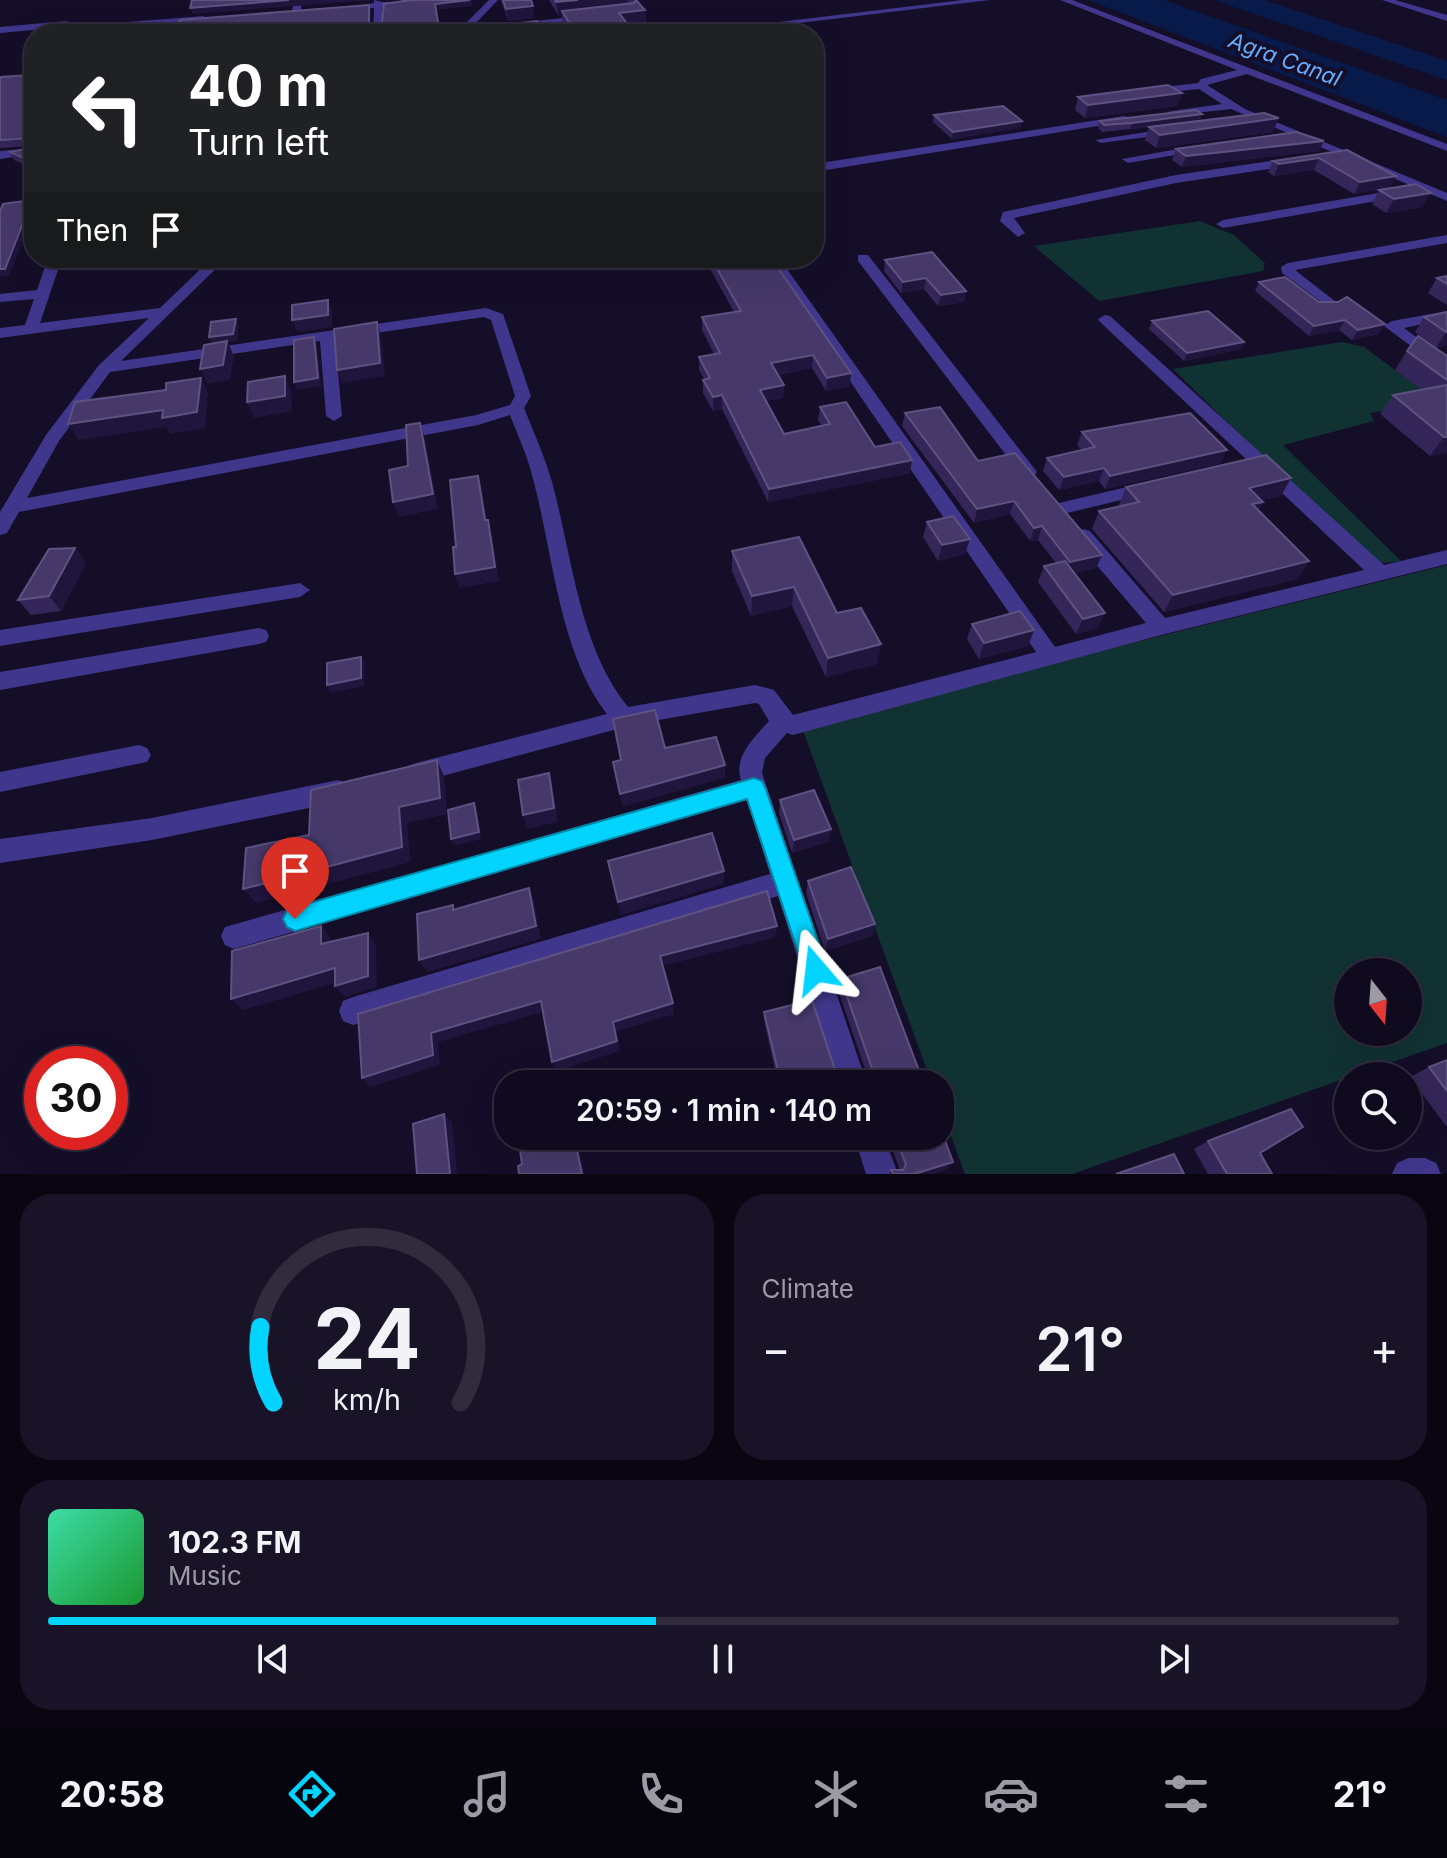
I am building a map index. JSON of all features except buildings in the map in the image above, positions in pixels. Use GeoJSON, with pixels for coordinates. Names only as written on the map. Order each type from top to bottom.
{"type":"FeatureCollection","features":[{"type":"Feature","properties":{"kind":"street"},"geometry":{"type":"LineString","coordinates":[[294,24],[298,0]]}},
{"type":"Feature","properties":{"kind":"street"},"geometry":{"type":"LineString","coordinates":[[337,9],[378,3],[447,0]]}},
{"type":"Feature","properties":{"kind":"street"},"geometry":{"type":"LineString","coordinates":[[773,24],[986,0]]}},
{"type":"Feature","properties":{"kind":"street"},"geometry":{"type":"LineString","coordinates":[[1064,0],[1447,148]]}},
{"type":"Feature","properties":{"kind":"street"},"geometry":{"type":"LineString","coordinates":[[1386,0],[1447,18]]}},
{"type":"Feature","properties":{"kind":"street"},"geometry":{"type":"LineString","coordinates":[[471,24],[497,1]]}},
{"type":"Feature","properties":{"kind":"street"},"geometry":{"type":"LineString","coordinates":[[378,3],[378,24]]}},
{"type":"Feature","properties":{"kind":"street"},"geometry":{"type":"LineString","coordinates":[[283,13],[309,11]]}},
{"type":"Feature","properties":{"kind":"street"},"geometry":{"type":"LineString","coordinates":[[477,18],[493,16]]}},
{"type":"Feature","properties":{"kind":"street"},"geometry":{"type":"LineString","coordinates":[[539,24],[599,17]]}},
{"type":"Feature","properties":{"kind":"street"},"geometry":{"type":"LineString","coordinates":[[146,24],[210,19],[209,24]]}},
{"type":"Feature","properties":{"kind":"street"},"geometry":{"type":"LineString","coordinates":[[0,30],[24,28]]}},
{"type":"Feature","properties":{"kind":"street"},"geometry":{"type":"LineString","coordinates":[[1201,86],[1205,81],[1248,71]]}},
{"type":"Feature","properties":{"kind":"street"},"geometry":{"type":"LineString","coordinates":[[1140,92],[1201,86],[1231,106],[1447,197]]}},
{"type":"Feature","properties":{"kind":"street"},"geometry":{"type":"LineString","coordinates":[[1156,115],[1231,106]]}},
{"type":"Feature","properties":{"kind":"street"},"geometry":{"type":"LineString","coordinates":[[824,166],[1143,117]]}},
{"type":"Feature","properties":{"kind":"street"},"geometry":{"type":"LineString","coordinates":[[1232,123],[1261,119]]}},
{"type":"Feature","properties":{"kind":"street"},"geometry":{"type":"LineString","coordinates":[[1101,140],[1188,129]]}},
{"type":"Feature","properties":{"kind":"street"},"geometry":{"type":"LineString","coordinates":[[1266,139],[1296,135]]}},
{"type":"Feature","properties":{"kind":"street"},"geometry":{"type":"LineString","coordinates":[[1128,159],[1220,146]]}},
{"type":"Feature","properties":{"kind":"street"},"geometry":{"type":"LineString","coordinates":[[0,155],[24,152]]}},
{"type":"Feature","properties":{"kind":"street"},"geometry":{"type":"LineString","coordinates":[[1018,233],[1006,221],[1008,215],[1185,177],[1344,154]]}},
{"type":"Feature","properties":{"kind":"street"},"geometry":{"type":"LineString","coordinates":[[1223,224],[1425,188]]}},
{"type":"Feature","properties":{"kind":"street"},"geometry":{"type":"LineString","coordinates":[[1331,305],[1286,269],[1447,239]]}},
{"type":"Feature","properties":{"kind":"street"},"geometry":{"type":"LineString","coordinates":[[863,258],[1049,497],[1161,627]]}},
{"type":"Feature","properties":{"kind":"street"},"geometry":{"type":"LineString","coordinates":[[31,329],[52,268]]}},
{"type":"Feature","properties":{"kind":"street"},"geometry":{"type":"LineString","coordinates":[[0,528],[52,439],[105,368],[209,268]]}},
{"type":"Feature","properties":{"kind":"street"},"geometry":{"type":"LineString","coordinates":[[782,272],[1051,657]]}},
{"type":"Feature","properties":{"kind":"street"},"geometry":{"type":"LineString","coordinates":[[0,298],[45,293]]}},
{"type":"Feature","properties":{"kind":"street"},"geometry":{"type":"LineString","coordinates":[[0,333],[160,312]]}},
{"type":"Feature","properties":{"kind":"street"},"geometry":{"type":"LineString","coordinates":[[12,507],[344,448],[478,420],[516,408],[521,403],[522,390],[495,313],[476,312],[105,368]]}},
{"type":"Feature","properties":{"kind":"street"},"geometry":{"type":"LineString","coordinates":[[1446,365],[1392,326],[1447,315]]}},
{"type":"Feature","properties":{"kind":"street"},"geometry":{"type":"LineString","coordinates":[[1105,319],[1250,464],[1381,574]]}},
{"type":"Feature","properties":{"kind":"street"},"geometry":{"type":"LineString","coordinates":[[327,336],[334,416]]}},
{"type":"Feature","properties":{"kind":"street"},"geometry":{"type":"LineString","coordinates":[[516,408],[545,486],[589,656],[620,715],[628,718]]}},
{"type":"Feature","properties":{"kind":"street"},"geometry":{"type":"LineString","coordinates":[[1049,497],[1166,484]]}},
{"type":"Feature","properties":{"kind":"street"},"geometry":{"type":"LineString","coordinates":[[388,780],[628,718],[755,694],[766,696],[782,722],[793,725],[1161,627],[1447,557]]}},
{"type":"Feature","properties":{"kind":"street"},"geometry":{"type":"LineString","coordinates":[[0,638],[300,590]]}},
{"type":"Feature","properties":{"kind":"street"},"geometry":{"type":"LineString","coordinates":[[0,681],[259,636]]}},
{"type":"Feature","properties":{"kind":"street"},"geometry":{"type":"LineString","coordinates":[[782,722],[754,754],[750,773],[848,1070]]}},
{"type":"Feature","properties":{"kind":"street"},"geometry":{"type":"LineString","coordinates":[[0,782],[139,755]]}},
{"type":"Feature","properties":{"kind":"street"},"geometry":{"type":"LineString","coordinates":[[0,851],[152,829],[357,787]]}},
{"type":"Feature","properties":{"kind":"street"},"geometry":{"type":"LineString","coordinates":[[234,936],[754,787]]}},
{"type":"Feature","properties":{"kind":"street"},"geometry":{"type":"LineString","coordinates":[[353,1011],[788,881]]}},
{"type":"Feature","properties":{"kind":"street"},"geometry":{"type":"LineString","coordinates":[[874,1150],[882,1174]]}},
{"type":"Feature","properties":{"kind":"street"},"geometry":{"type":"LineString","coordinates":[[1408,1174],[1425,1174]]}},
{"type":"Feature","properties":{"kind":"green space"},"geometry":{"type":"Polygon","coordinates":[[[1200,221],[1234,235],[1265,263],[1263,271],[1099,301],[1034,246],[1200,221]]]}},
{"type":"Feature","properties":{"kind":"green space"},"geometry":{"type":"Polygon","coordinates":[[[1342,342],[1364,347],[1440,403],[1370,413],[1374,421],[1283,445],[1401,561],[1371,564],[1173,369],[1342,342]]]}},
{"type":"Feature","properties":{"kind":"green space"},"geometry":{"type":"Polygon","coordinates":[[[1447,565],[1447,1043],[1393,1062],[1334,1062],[1334,1082],[1072,1174],[965,1174],[954,1144],[954,1070],[927,1070],[801,725],[1447,565]]]}},
{"type":"Feature","properties":{"kind":"water","name":"Agra Canal"},"geometry":{"type":"Polygon","coordinates":[[[1088,0],[1164,0],[1447,100],[1447,137],[1088,0]]]}},
{"type":"Feature","properties":{"kind":"water"},"geometry":{"type":"Polygon","coordinates":[[[1214,0],[1264,0],[1447,61],[1447,80],[1214,0]]]}},
{"type":"Feature","properties":{"kind":"route"},"geometry":{"type":"LineString","coordinates":[[295,919],[754,787],[816,970]]}}]}
